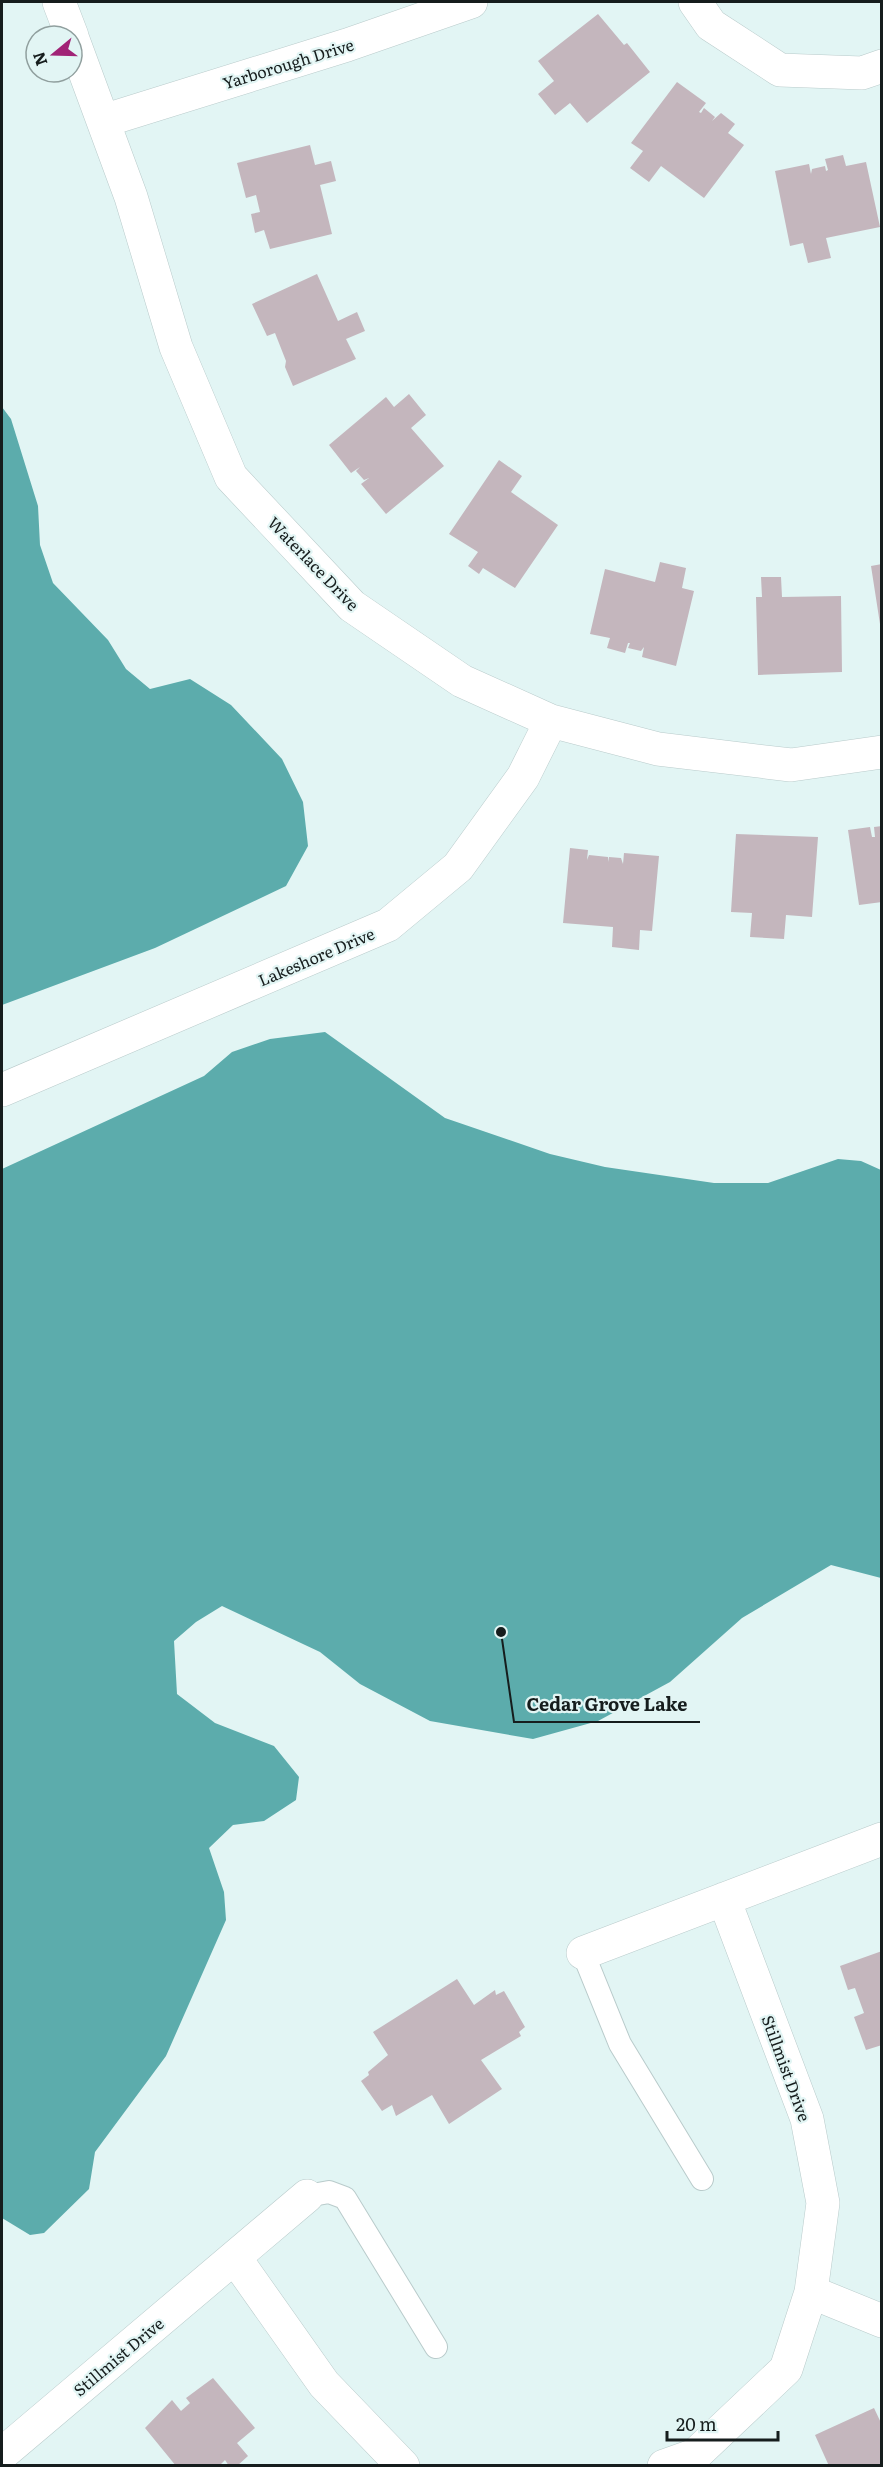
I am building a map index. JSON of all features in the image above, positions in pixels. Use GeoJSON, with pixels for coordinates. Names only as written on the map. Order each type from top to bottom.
{"type":"FeatureCollection","features":[{"type":"Feature","properties":{"kind":"street","name":"Waterlace Drive"},"geometry":{"type":"LineString","coordinates":[[59,2],[67,24]]}},
{"type":"Feature","properties":{"kind":"street","name":"Yarborough Drive"},"geometry":{"type":"LineString","coordinates":[[103,121],[347,45],[471,2]]}},
{"type":"Feature","properties":{"kind":"street"},"geometry":{"type":"LineString","coordinates":[[695,2],[711,25],[780,70],[862,73],[882,66]]}},
{"type":"Feature","properties":{"kind":"street","name":"Waterlace Drive"},"geometry":{"type":"LineString","coordinates":[[84,69],[131,197],[176,347],[231,477],[352,606],[462,681],[551,721],[658,749],[791,765],[882,752]]}},
{"type":"Feature","properties":{"kind":"street","name":"Lakeshore Drive"},"geometry":{"type":"LineString","coordinates":[[2,1090],[388,925],[458,867],[523,777],[551,721]]}},
{"type":"Feature","properties":{"kind":"street"},"geometry":{"type":"LineString","coordinates":[[583,1953],[882,1839]]}},
{"type":"Feature","properties":{"kind":"street","name":"Stillmist Drive"},"geometry":{"type":"LineString","coordinates":[[664,2466],[695,2455],[786,2369],[811,2292],[823,2203],[807,2119],[724,1899]]}},
{"type":"Feature","properties":{"kind":"street","name":"Stillmist Drive"},"geometry":{"type":"LineString","coordinates":[[2,2454],[307,2196]]}},
{"type":"Feature","properties":{"kind":"street"},"geometry":{"type":"LineString","coordinates":[[235,2258],[324,2384],[403,2466]]}},
{"type":"Feature","properties":{"kind":"street"},"geometry":{"type":"LineString","coordinates":[[811,2292],[882,2321]]}},
{"type":"Feature","properties":{"kind":"lane"},"geometry":{"type":"LineString","coordinates":[[583,1953],[620,2044],[702,2179]]}},
{"type":"Feature","properties":{"kind":"lane"},"geometry":{"type":"LineString","coordinates":[[307,2196],[328,2192],[345,2198],[436,2347]]}},
{"type":"Feature","properties":{"kind":"water"},"geometry":{"type":"Polygon","coordinates":[[[2,407],[11,419],[38,506],[40,545],[53,583],[108,640],[126,669],[150,689],[190,679],[231,705],[282,759],[303,802],[308,846],[286,886],[155,948],[2,1005],[2,407]]]}},
{"type":"Feature","properties":{"kind":"water"},"geometry":{"type":"Polygon","coordinates":[[[325,1032],[445,1118],[550,1154],[605,1167],[714,1183],[768,1183],[838,1159],[861,1161],[881,1170],[881,1578],[831,1565],[742,1618],[670,1682],[598,1721],[533,1739],[430,1721],[360,1684],[320,1652],[222,1606],[196,1622],[174,1641],[177,1694],[215,1723],[274,1746],[299,1777],[296,1800],[264,1821],[233,1825],[209,1848],[224,1892],[226,1920],[166,2056],[95,2152],[89,2189],[44,2233],[30,2235],[2,2218],[2,1169],[204,1076],[232,1052],[270,1039],[325,1032]]]}},
{"type":"Feature","properties":{"kind":"building"},"geometry":{"type":"Polygon","coordinates":[[[598,14],[624,45],[627,43],[650,72],[587,123],[570,103],[555,115],[538,94],[554,81],[538,61],[598,14]]]}},
{"type":"Feature","properties":{"kind":"building"},"geometry":{"type":"Polygon","coordinates":[[[677,82],[706,103],[699,112],[701,113],[704,108],[715,117],[712,121],[721,113],[735,124],[728,133],[744,145],[704,198],[661,166],[649,182],[630,168],[643,151],[631,143],[677,82]]]}},
{"type":"Feature","properties":{"kind":"building"},"geometry":{"type":"Polygon","coordinates":[[[310,145],[315,165],[331,161],[336,181],[320,185],[332,234],[270,249],[264,230],[255,233],[251,214],[260,212],[256,195],[246,198],[237,163],[310,145]]]}},
{"type":"Feature","properties":{"kind":"building"},"geometry":{"type":"Polygon","coordinates":[[[843,155],[846,166],[866,162],[880,227],[826,238],[831,258],[808,263],[803,243],[790,246],[775,171],[809,164],[811,174],[812,169],[825,166],[826,171],[828,170],[825,159],[843,155]]]}},
{"type":"Feature","properties":{"kind":"building"},"geometry":{"type":"Polygon","coordinates":[[[317,274],[338,321],[357,312],[365,331],[346,339],[356,359],[293,386],[275,333],[267,336],[252,304],[317,274]]]}},
{"type":"Feature","properties":{"kind":"building"},"geometry":{"type":"Polygon","coordinates":[[[409,394],[426,415],[411,428],[444,466],[386,514],[361,484],[369,478],[364,480],[356,471],[360,467],[351,473],[329,445],[386,397],[394,407],[409,394]]]}},
{"type":"Feature","properties":{"kind":"building"},"geometry":{"type":"Polygon","coordinates":[[[499,460],[522,476],[511,492],[558,525],[515,588],[483,568],[479,574],[468,566],[478,552],[449,534],[499,460]]]}},
{"type":"Feature","properties":{"kind":"building"},"geometry":{"type":"Polygon","coordinates":[[[660,562],[686,568],[682,588],[694,591],[676,666],[642,657],[644,647],[641,651],[628,648],[630,643],[625,653],[607,648],[610,638],[590,634],[605,569],[655,582],[660,562]]]}},
{"type":"Feature","properties":{"kind":"building"},"geometry":{"type":"Polygon","coordinates":[[[882,564],[882,624],[880,624],[871,566],[882,564]]]}},
{"type":"Feature","properties":{"kind":"building"},"geometry":{"type":"Polygon","coordinates":[[[761,577],[781,577],[782,597],[841,596],[842,672],[758,675],[756,597],[762,597],[761,577]]]}},
{"type":"Feature","properties":{"kind":"building"},"geometry":{"type":"Polygon","coordinates":[[[882,826],[882,902],[859,905],[848,830],[870,827],[872,837],[875,837],[874,827],[882,826]]]}},
{"type":"Feature","properties":{"kind":"building"},"geometry":{"type":"Polygon","coordinates":[[[736,834],[818,837],[812,917],[786,915],[784,939],[750,937],[752,913],[731,912],[736,834]]]}},
{"type":"Feature","properties":{"kind":"building"},"geometry":{"type":"Polygon","coordinates":[[[570,848],[588,850],[587,860],[589,855],[608,857],[608,862],[609,857],[621,858],[623,864],[624,853],[659,856],[652,931],[640,930],[639,950],[612,947],[613,927],[563,923],[570,848]]]}},
{"type":"Feature","properties":{"kind":"building"},"geometry":{"type":"Polygon","coordinates":[[[882,1951],[882,2045],[866,2050],[854,2017],[864,2013],[855,1988],[848,1990],[840,1966],[882,1951]]]}},
{"type":"Feature","properties":{"kind":"building"},"geometry":{"type":"Polygon","coordinates":[[[457,1979],[474,2005],[495,1990],[496,1995],[504,1991],[525,2027],[519,2032],[521,2036],[481,2060],[502,2089],[449,2124],[432,2095],[396,2116],[392,2105],[382,2111],[361,2081],[388,2055],[373,2032],[457,1979]]]}},
{"type":"Feature","properties":{"kind":"building"},"geometry":{"type":"Polygon","coordinates":[[[213,2378],[255,2428],[237,2443],[248,2456],[237,2466],[229,2466],[225,2460],[219,2466],[176,2466],[145,2428],[172,2400],[181,2411],[190,2403],[186,2398],[213,2378]]]}},
{"type":"Feature","properties":{"kind":"building"},"geometry":{"type":"Polygon","coordinates":[[[874,2408],[882,2425],[882,2466],[829,2466],[815,2435],[874,2408]]]}},
{"type":"Feature","properties":{"kind":"place","name":"Cedar Grove Lake"},"geometry":{"type":"Point","coordinates":[501,1632]}}]}
